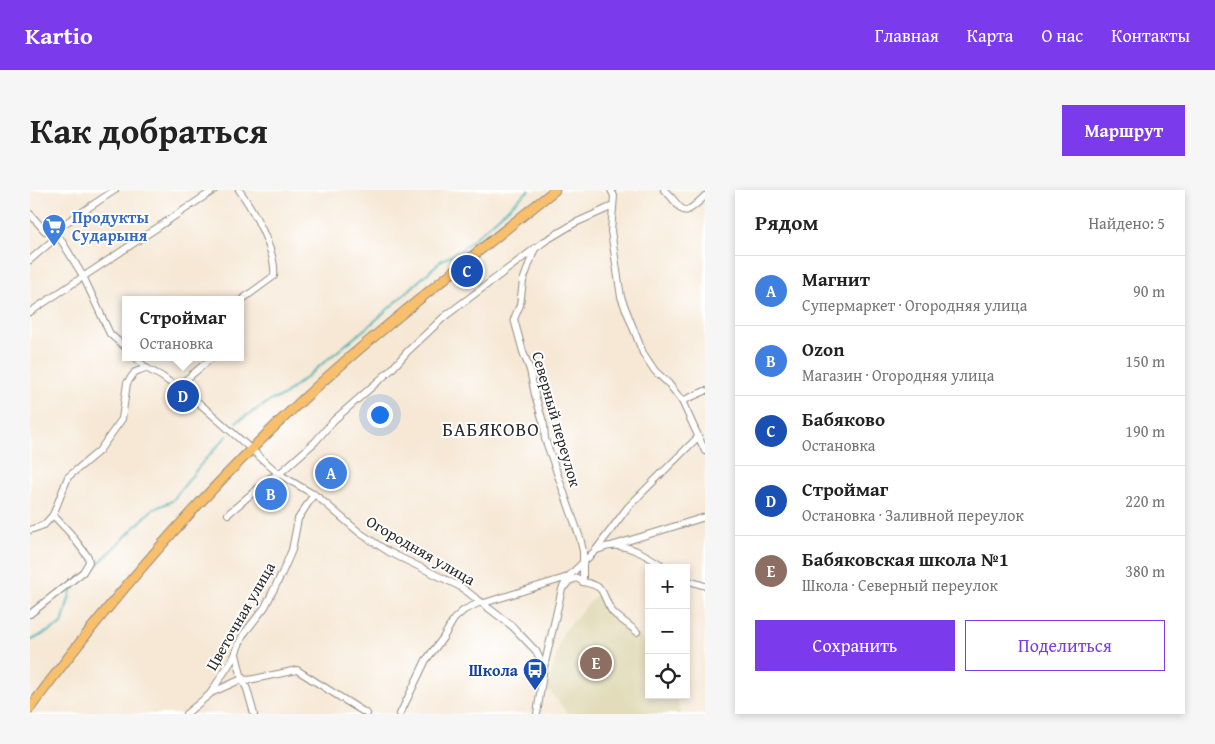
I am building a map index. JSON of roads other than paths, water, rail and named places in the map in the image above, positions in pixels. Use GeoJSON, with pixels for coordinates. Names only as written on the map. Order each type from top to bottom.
{"type":"FeatureCollection","features":[{"type":"Feature","properties":{"kind":"highway"},"geometry":{"type":"LineString","coordinates":[[30,708],[112,604],[198,506],[252,449],[350,358],[554,190]]}},
{"type":"Feature","properties":{"kind":"street"},"geometry":{"type":"LineString","coordinates":[[30,260],[57,232],[115,190]]}},
{"type":"Feature","properties":{"kind":"street"},"geometry":{"type":"LineString","coordinates":[[30,312],[214,190]]}},
{"type":"Feature","properties":{"kind":"street"},"geometry":{"type":"LineString","coordinates":[[239,190],[250,205],[260,225],[275,267],[274,276],[244,298]]}},
{"type":"Feature","properties":{"kind":"street"},"geometry":{"type":"LineString","coordinates":[[664,190],[674,198],[682,210],[686,211],[690,210],[705,196]]}},
{"type":"Feature","properties":{"kind":"street"},"geometry":{"type":"LineString","coordinates":[[614,192],[611,232],[621,297],[643,353],[655,371],[669,384],[682,401],[705,451]]}},
{"type":"Feature","properties":{"kind":"street"},"geometry":{"type":"LineString","coordinates":[[228,514],[270,478],[279,474],[315,442],[334,420],[391,370],[444,317],[535,248],[575,223],[613,206]]}},
{"type":"Feature","properties":{"kind":"street"},"geometry":{"type":"LineString","coordinates":[[30,214],[45,231],[57,232]]}},
{"type":"Feature","properties":{"kind":"street"},"geometry":{"type":"LineString","coordinates":[[57,232],[83,276],[110,334],[122,344]]}},
{"type":"Feature","properties":{"kind":"street","name":"Северный переулок"},"geometry":{"type":"LineString","coordinates":[[535,248],[523,281],[520,305],[514,319],[530,370],[544,425],[545,439],[584,551],[583,582]]}},
{"type":"Feature","properties":{"kind":"street","name":"Огородняя улица"},"geometry":{"type":"LineString","coordinates":[[139,361],[146,368],[161,376],[199,403],[279,474],[314,494],[360,533],[389,552],[461,587],[483,603]]}},
{"type":"Feature","properties":{"kind":"street"},"geometry":{"type":"LineString","coordinates":[[177,387],[208,361]]}},
{"type":"Feature","properties":{"kind":"street"},"geometry":{"type":"LineString","coordinates":[[30,530],[44,524],[53,515],[68,477],[99,451],[122,419],[127,384],[135,372],[146,368]]}},
{"type":"Feature","properties":{"kind":"street"},"geometry":{"type":"LineString","coordinates":[[682,401],[705,391]]}},
{"type":"Feature","properties":{"kind":"street"},"geometry":{"type":"LineString","coordinates":[[537,714],[544,667],[562,589],[568,577],[595,551],[628,507],[698,437]]}},
{"type":"Feature","properties":{"kind":"street","name":"Цветочная улица"},"geometry":{"type":"LineString","coordinates":[[186,714],[211,692],[236,652],[243,635],[265,607],[292,550],[298,520],[314,494]]}},
{"type":"Feature","properties":{"kind":"street"},"geometry":{"type":"LineString","coordinates":[[30,614],[83,572],[89,562],[70,533],[53,515]]}},
{"type":"Feature","properties":{"kind":"street"},"geometry":{"type":"LineString","coordinates":[[595,551],[705,517]]}},
{"type":"Feature","properties":{"kind":"street"},"geometry":{"type":"LineString","coordinates":[[611,546],[630,548],[660,564]]}},
{"type":"Feature","properties":{"kind":"street"},"geometry":{"type":"LineString","coordinates":[[483,603],[568,577]]}},
{"type":"Feature","properties":{"kind":"street"},"geometry":{"type":"LineString","coordinates":[[562,589],[569,581],[577,578],[583,582],[598,586],[603,591],[612,611],[637,632]]}},
{"type":"Feature","properties":{"kind":"street"},"geometry":{"type":"LineString","coordinates":[[690,581],[705,586]]}},
{"type":"Feature","properties":{"kind":"street"},"geometry":{"type":"LineString","coordinates":[[483,603],[512,626],[536,651],[544,667]]}},
{"type":"Feature","properties":{"kind":"street","name":"Огородняя улица"},"geometry":{"type":"LineString","coordinates":[[400,714],[426,660],[443,638],[454,619],[464,610],[483,603]]}},
{"type":"Feature","properties":{"kind":"street"},"geometry":{"type":"LineString","coordinates":[[236,652],[242,680],[247,689],[254,714]]}},
{"type":"Feature","properties":{"kind":"street"},"geometry":{"type":"LineString","coordinates":[[211,692],[242,680],[297,670],[367,714]]}},
{"type":"Feature","properties":{"kind":"waterway"},"geometry":{"type":"LineString","coordinates":[[236,422],[272,400],[283,396],[377,319],[442,260],[459,252],[529,190]]}},
{"type":"Feature","properties":{"kind":"waterway"},"geometry":{"type":"LineString","coordinates":[[30,641],[62,624],[71,591],[152,510],[172,501],[202,463],[227,436]]}},
{"type":"Feature","properties":{"kind":"place","name":"Продукты Сударыня"},"geometry":{"type":"Point","coordinates":[54,247]}},
{"type":"Feature","properties":{"kind":"place","name":"Бабяково"},"geometry":{"type":"Point","coordinates":[467,271]}},
{"type":"Feature","properties":{"kind":"place","name":"Строймаг"},"geometry":{"type":"Point","coordinates":[183,396]}},
{"type":"Feature","properties":{"kind":"place","name":"Магнит"},"geometry":{"type":"Point","coordinates":[331,473]}},
{"type":"Feature","properties":{"kind":"place","name":"Ozon"},"geometry":{"type":"Point","coordinates":[271,494]}},
{"type":"Feature","properties":{"kind":"place","name":"Бабяковская школа №1"},"geometry":{"type":"Point","coordinates":[596,663]}},
{"type":"Feature","properties":{"kind":"place","name":"Школа"},"geometry":{"type":"Point","coordinates":[535,691]}},
{"type":"Feature","properties":{"kind":"district","name":"БАБЯКОВО"},"geometry":{"type":"Point","coordinates":[491,429]}}]}
